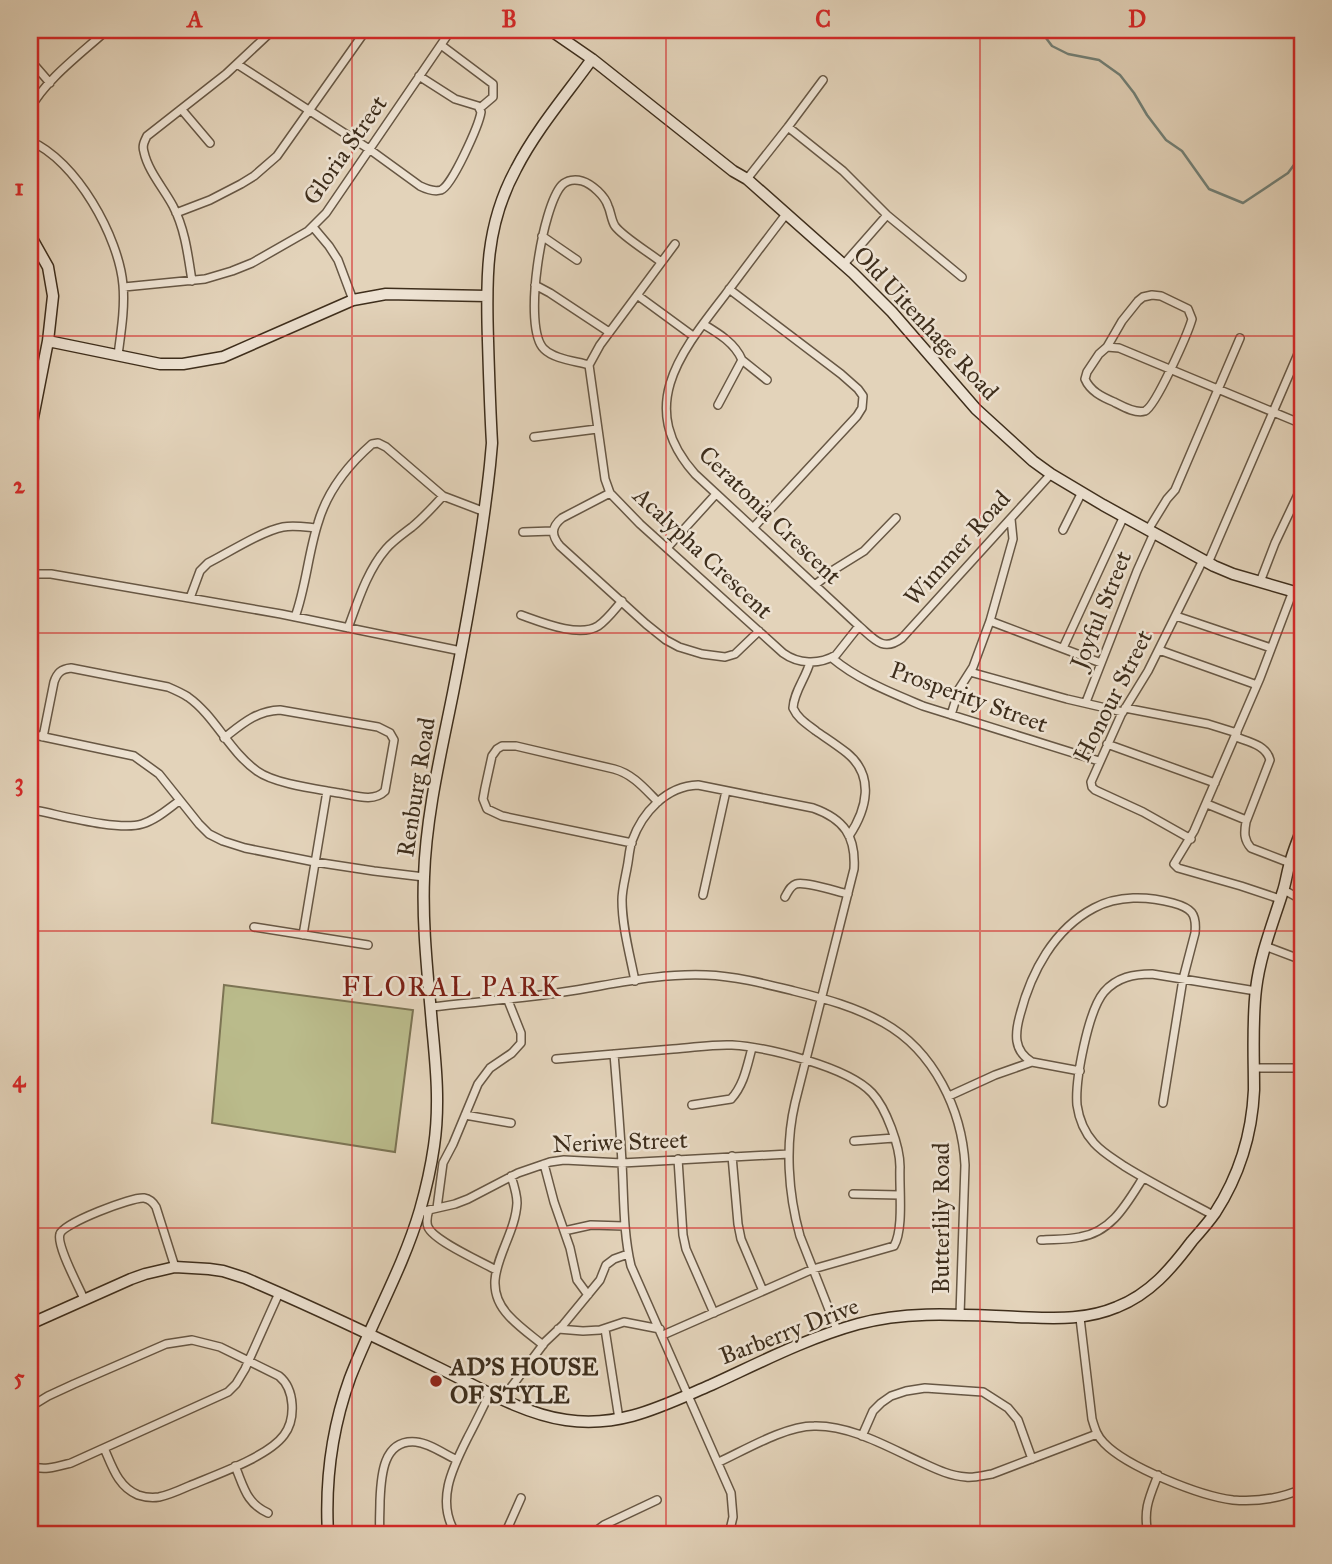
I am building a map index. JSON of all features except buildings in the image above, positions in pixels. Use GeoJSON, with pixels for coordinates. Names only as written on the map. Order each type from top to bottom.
{"type":"FeatureCollection","features":[{"type":"Feature","properties":{"kind":"street"},"geometry":{"type":"LineString","coordinates":[[30,109],[50,83],[107,30]]}},
{"type":"Feature","properties":{"kind":"street"},"geometry":{"type":"LineString","coordinates":[[192,281],[187,246],[176,213],[147,162],[143,146],[147,136],[237,64],[273,30]]}},
{"type":"Feature","properties":{"kind":"street"},"geometry":{"type":"LineString","coordinates":[[176,213],[219,196],[254,176],[277,156],[366,30]]}},
{"type":"Feature","properties":{"kind":"street","name":"Gloria Street"},"geometry":{"type":"LineString","coordinates":[[124,288],[215,277],[252,263],[313,228],[451,30]]}},
{"type":"Feature","properties":{"kind":"street","name":"Old Uitenhage Road"},"geometry":{"type":"LineString","coordinates":[[550,30],[592,59],[787,213],[892,312],[976,409],[1032,461],[1205,561],[1233,574],[1298,592]]}},
{"type":"Feature","properties":{"kind":"street"},"geometry":{"type":"LineString","coordinates":[[441,45],[493,85],[493,97],[480,108]]}},
{"type":"Feature","properties":{"kind":"street","name":"Renburg Road"},"geometry":{"type":"LineString","coordinates":[[328,1534],[328,1475],[334,1438],[350,1380],[406,1250],[428,1210],[430,1167],[437,1120],[437,1077],[425,936],[424,877],[437,772],[471,602],[485,512],[492,443],[487,296],[491,243],[498,210],[516,168],[535,136],[592,59]]}},
{"type":"Feature","properties":{"kind":"street"},"geometry":{"type":"LineString","coordinates":[[30,60],[50,83]]}},
{"type":"Feature","properties":{"kind":"street"},"geometry":{"type":"LineString","coordinates":[[237,64],[369,149],[420,186],[429,190],[441,190],[447,185],[477,129],[481,116],[480,108],[456,99],[419,76]]}},
{"type":"Feature","properties":{"kind":"street"},"geometry":{"type":"LineString","coordinates":[[747,179],[823,80]]}},
{"type":"Feature","properties":{"kind":"street"},"geometry":{"type":"LineString","coordinates":[[182,110],[210,143]]}},
{"type":"Feature","properties":{"kind":"street"},"geometry":{"type":"LineString","coordinates":[[788,127],[843,171],[887,215],[962,277]]}},
{"type":"Feature","properties":{"kind":"street"},"geometry":{"type":"LineString","coordinates":[[30,141],[52,154],[82,187],[110,235],[118,257],[124,288],[118,355]]}},
{"type":"Feature","properties":{"kind":"street"},"geometry":{"type":"LineString","coordinates":[[662,262],[616,227],[606,200],[594,188],[581,180],[571,180],[562,186],[552,207],[538,251],[535,285],[536,328],[541,345],[553,355],[589,365],[609,332],[638,295],[662,262],[675,244]]}},
{"type":"Feature","properties":{"kind":"street","name":"Ceratonia Crescent"},"geometry":{"type":"LineString","coordinates":[[787,213],[693,336],[673,375],[667,404],[672,440],[684,462],[716,494],[877,642],[890,645]]}},
{"type":"Feature","properties":{"kind":"street"},"geometry":{"type":"LineString","coordinates":[[844,264],[887,215]]}},
{"type":"Feature","properties":{"kind":"street"},"geometry":{"type":"LineString","coordinates":[[313,228],[330,246],[338,260],[352,300]]}},
{"type":"Feature","properties":{"kind":"street"},"geometry":{"type":"LineString","coordinates":[[30,235],[48,267],[52,285],[52,309],[30,433]]}},
{"type":"Feature","properties":{"kind":"street"},"geometry":{"type":"LineString","coordinates":[[542,236],[577,260]]}},
{"type":"Feature","properties":{"kind":"street"},"geometry":{"type":"LineString","coordinates":[[535,285],[609,332]]}},
{"type":"Feature","properties":{"kind":"street"},"geometry":{"type":"LineString","coordinates":[[729,289],[841,374],[863,396],[862,408],[857,416],[753,528]]}},
{"type":"Feature","properties":{"kind":"street"},"geometry":{"type":"LineString","coordinates":[[47,341],[160,364],[183,364],[223,357],[352,300],[386,294],[487,296]]}},
{"type":"Feature","properties":{"kind":"street"},"geometry":{"type":"LineString","coordinates":[[638,295],[693,336]]}},
{"type":"Feature","properties":{"kind":"street"},"geometry":{"type":"LineString","coordinates":[[1161,296],[1188,309],[1192,319],[1170,370],[1152,404],[1143,412],[1107,400],[1088,385],[1085,379],[1087,372],[1107,347],[1122,321],[1143,297],[1161,296]]}},
{"type":"Feature","properties":{"kind":"street"},"geometry":{"type":"LineString","coordinates":[[703,324],[724,337],[739,352],[742,360],[767,380]]}},
{"type":"Feature","properties":{"kind":"street","name":"Joyful Street"},"geometry":{"type":"LineString","coordinates":[[1086,702],[1151,531],[1167,499],[1175,490],[1240,338]]}},
{"type":"Feature","properties":{"kind":"street"},"geometry":{"type":"LineString","coordinates":[[1107,347],[1119,348],[1302,424]]}},
{"type":"Feature","properties":{"kind":"street","name":"Honour Street"},"geometry":{"type":"LineString","coordinates":[[1191,839],[1095,790],[1091,782],[1124,710],[1148,671],[1205,561],[1301,348]]}},
{"type":"Feature","properties":{"kind":"street"},"geometry":{"type":"LineString","coordinates":[[718,405],[742,360]]}},
{"type":"Feature","properties":{"kind":"street","name":"Acalypha Crescent"},"geometry":{"type":"LineString","coordinates":[[589,365],[604,472],[610,493],[640,524],[793,660],[810,662]]}},
{"type":"Feature","properties":{"kind":"street"},"geometry":{"type":"LineString","coordinates":[[534,438],[597,429]]}},
{"type":"Feature","properties":{"kind":"street"},"geometry":{"type":"LineString","coordinates":[[295,617],[324,504],[365,450],[375,443],[386,447],[443,496],[485,512]]}},
{"type":"Feature","properties":{"kind":"street","name":"Wimmer Road"},"geometry":{"type":"LineString","coordinates":[[890,645],[902,638],[1051,474]]}},
{"type":"Feature","properties":{"kind":"street"},"geometry":{"type":"LineString","coordinates":[[1260,582],[1275,543],[1302,488]]}},
{"type":"Feature","properties":{"kind":"street"},"geometry":{"type":"LineString","coordinates":[[1063,530],[1082,492]]}},
{"type":"Feature","properties":{"kind":"street"},"geometry":{"type":"LineString","coordinates":[[610,493],[556,523],[553,531],[560,546],[666,640],[679,647],[719,657],[731,656],[759,631]]}},
{"type":"Feature","properties":{"kind":"street"},"geometry":{"type":"LineString","coordinates":[[667,548],[716,494]]}},
{"type":"Feature","properties":{"kind":"street"},"geometry":{"type":"LineString","coordinates":[[348,628],[365,583],[385,550],[443,496]]}},
{"type":"Feature","properties":{"kind":"street"},"geometry":{"type":"LineString","coordinates":[[1062,648],[1124,516]]}},
{"type":"Feature","properties":{"kind":"street"},"geometry":{"type":"LineString","coordinates":[[815,585],[864,551],[895,518]]}},
{"type":"Feature","properties":{"kind":"street"},"geometry":{"type":"LineString","coordinates":[[951,715],[959,689],[970,672],[990,621],[1013,539],[1011,519]]}},
{"type":"Feature","properties":{"kind":"street"},"geometry":{"type":"LineString","coordinates":[[190,598],[200,571],[208,563],[273,529],[285,526],[316,528]]}},
{"type":"Feature","properties":{"kind":"street"},"geometry":{"type":"LineString","coordinates":[[523,532],[553,531]]}},
{"type":"Feature","properties":{"kind":"street"},"geometry":{"type":"LineString","coordinates":[[30,581],[36,574],[45,573],[295,617],[461,651]]}},
{"type":"Feature","properties":{"kind":"street"},"geometry":{"type":"LineString","coordinates":[[1298,592],[1271,648],[1191,839],[1175,861],[1176,867],[1302,900]]}},
{"type":"Feature","properties":{"kind":"street"},"geometry":{"type":"LineString","coordinates":[[521,615],[558,627],[586,630],[599,625],[622,601]]}},
{"type":"Feature","properties":{"kind":"street"},"geometry":{"type":"LineString","coordinates":[[1175,616],[1271,648]]}},
{"type":"Feature","properties":{"kind":"street"},"geometry":{"type":"LineString","coordinates":[[990,621],[1101,663]]}},
{"type":"Feature","properties":{"kind":"street"},"geometry":{"type":"LineString","coordinates":[[849,836],[866,798],[858,767],[852,758],[800,719],[793,708],[795,696],[810,662],[832,657],[859,626]]}},
{"type":"Feature","properties":{"kind":"street"},"geometry":{"type":"LineString","coordinates":[[1158,650],[1257,685]]}},
{"type":"Feature","properties":{"kind":"street","name":"Prosperity Street"},"geometry":{"type":"LineString","coordinates":[[832,657],[855,674],[923,706],[1099,761]]}},
{"type":"Feature","properties":{"kind":"street"},"geometry":{"type":"LineString","coordinates":[[43,737],[57,674],[61,670],[71,668],[168,687],[180,692],[199,707],[224,738],[244,761],[259,773],[273,779],[327,791],[377,797],[385,791],[394,740],[390,733],[378,726],[280,710],[253,716],[224,738]]}},
{"type":"Feature","properties":{"kind":"street"},"geometry":{"type":"LineString","coordinates":[[970,672],[1067,699],[1208,724],[1262,748],[1268,752],[1270,760],[1247,820],[1245,838],[1251,848],[1290,863]]}},
{"type":"Feature","properties":{"kind":"street"},"geometry":{"type":"LineString","coordinates":[[30,734],[134,756],[159,774],[209,834],[223,841],[315,862],[424,877]]}},
{"type":"Feature","properties":{"kind":"street"},"geometry":{"type":"LineString","coordinates":[[1107,744],[1215,783]]}},
{"type":"Feature","properties":{"kind":"street"},"geometry":{"type":"LineString","coordinates":[[632,843],[492,812],[483,799],[492,756],[502,746],[516,746],[623,771],[658,802]]}},
{"type":"Feature","properties":{"kind":"street"},"geometry":{"type":"LineString","coordinates":[[635,981],[622,899],[632,843],[652,807],[671,791],[698,785],[813,808],[827,813],[841,824],[849,836],[855,857],[789,1127],[795,1221],[837,1330]]}},
{"type":"Feature","properties":{"kind":"street"},"geometry":{"type":"LineString","coordinates":[[303,935],[327,791]]}},
{"type":"Feature","properties":{"kind":"street"},"geometry":{"type":"LineString","coordinates":[[703,895],[726,791]]}},
{"type":"Feature","properties":{"kind":"street"},"geometry":{"type":"LineString","coordinates":[[38,811],[129,826],[152,820],[179,801]]}},
{"type":"Feature","properties":{"kind":"street"},"geometry":{"type":"LineString","coordinates":[[1207,804],[1247,820]]}},
{"type":"Feature","properties":{"kind":"street","name":"Barberry Drive"},"geometry":{"type":"LineString","coordinates":[[30,1324],[138,1276],[175,1267],[223,1271],[279,1293],[538,1413],[565,1420],[598,1422],[647,1412],[837,1330],[886,1318],[923,1314],[1080,1318],[1117,1307],[1149,1289],[1171,1269],[1213,1215],[1229,1189],[1245,1149],[1251,1122],[1256,991],[1265,946],[1302,828]]}},
{"type":"Feature","properties":{"kind":"street"},"geometry":{"type":"LineString","coordinates":[[785,897],[790,888],[798,883],[848,894]]}},
{"type":"Feature","properties":{"kind":"street"},"geometry":{"type":"LineString","coordinates":[[1080,1071],[1032,1062],[1020,1051],[1016,1029],[1036,968],[1072,923],[1094,908],[1112,901],[1150,898],[1189,909],[1196,925],[1182,979],[1163,1102]]}},
{"type":"Feature","properties":{"kind":"street"},"geometry":{"type":"LineString","coordinates":[[254,927],[368,945]]}},
{"type":"Feature","properties":{"kind":"street"},"geometry":{"type":"LineString","coordinates":[[1265,946],[1302,960]]}},
{"type":"Feature","properties":{"kind":"street"},"geometry":{"type":"LineString","coordinates":[[1213,1215],[1143,1178],[1108,1156],[1095,1144],[1088,1135],[1078,1111],[1077,1085],[1095,1005],[1114,983],[1138,974],[1152,974],[1256,991]]}},
{"type":"Feature","properties":{"kind":"street","name":"Butterlily Road"},"geometry":{"type":"LineString","coordinates":[[431,1007],[561,993],[683,975],[727,976],[848,1006],[887,1024],[915,1048],[936,1074],[949,1096],[959,1125],[965,1165],[960,1315]]}},
{"type":"Feature","properties":{"kind":"street"},"geometry":{"type":"LineString","coordinates":[[496,1270],[445,1242],[432,1232],[427,1223],[428,1210],[443,1163],[484,1074],[521,1043],[521,1033],[507,998]]}},
{"type":"Feature","properties":{"kind":"street"},"geometry":{"type":"LineString","coordinates":[[556,1059],[732,1045],[806,1060],[840,1072],[872,1093],[883,1110],[900,1158],[900,1227],[894,1246],[813,1269],[661,1332],[624,1322],[605,1329],[558,1329]]}},
{"type":"Feature","properties":{"kind":"street"},"geometry":{"type":"LineString","coordinates":[[692,1105],[732,1099],[744,1078],[752,1048]]}},
{"type":"Feature","properties":{"kind":"street"},"geometry":{"type":"LineString","coordinates":[[614,1054],[628,1254],[731,1493],[733,1517],[729,1534]]}},
{"type":"Feature","properties":{"kind":"street"},"geometry":{"type":"LineString","coordinates":[[949,1096],[1032,1062]]}},
{"type":"Feature","properties":{"kind":"street"},"geometry":{"type":"LineString","coordinates":[[1254,1068],[1302,1068]]}},
{"type":"Feature","properties":{"kind":"street"},"geometry":{"type":"LineString","coordinates":[[465,1115],[511,1123]]}},
{"type":"Feature","properties":{"kind":"street"},"geometry":{"type":"LineString","coordinates":[[854,1141],[894,1138]]}},
{"type":"Feature","properties":{"kind":"street","name":"Neriwe Street"},"geometry":{"type":"LineString","coordinates":[[428,1210],[468,1199],[511,1177],[544,1164],[564,1160],[622,1163],[789,1154]]}},
{"type":"Feature","properties":{"kind":"street"},"geometry":{"type":"LineString","coordinates":[[733,1156],[741,1239],[763,1291]]}},
{"type":"Feature","properties":{"kind":"street"},"geometry":{"type":"LineString","coordinates":[[678,1159],[686,1249],[714,1312]]}},
{"type":"Feature","properties":{"kind":"street"},"geometry":{"type":"LineString","coordinates":[[544,1164],[577,1280],[588,1295]]}},
{"type":"Feature","properties":{"kind":"street"},"geometry":{"type":"LineString","coordinates":[[511,1177],[517,1205],[511,1231],[496,1270],[496,1293],[509,1315],[542,1345]]}},
{"type":"Feature","properties":{"kind":"street"},"geometry":{"type":"LineString","coordinates":[[1041,1240],[1077,1238],[1099,1231],[1120,1213],[1143,1178]]}},
{"type":"Feature","properties":{"kind":"street"},"geometry":{"type":"LineString","coordinates":[[853,1194],[899,1195]]}},
{"type":"Feature","properties":{"kind":"street"},"geometry":{"type":"LineString","coordinates":[[84,1299],[62,1251],[60,1233],[73,1223],[125,1202],[143,1198],[153,1202],[175,1267]]}},
{"type":"Feature","properties":{"kind":"street"},"geometry":{"type":"LineString","coordinates":[[564,1231],[591,1225],[624,1226]]}},
{"type":"Feature","properties":{"kind":"street"},"geometry":{"type":"LineString","coordinates":[[503,1398],[542,1345],[602,1278],[607,1263],[628,1254]]}},
{"type":"Feature","properties":{"kind":"street"},"geometry":{"type":"LineString","coordinates":[[30,1466],[38,1469],[53,1468],[71,1463],[228,1392],[236,1384],[248,1361],[279,1293]]}},
{"type":"Feature","properties":{"kind":"street"},"geometry":{"type":"LineString","coordinates":[[1080,1318],[1092,1419],[1097,1434],[1118,1456],[1197,1492],[1235,1500],[1273,1498],[1302,1489]]}},
{"type":"Feature","properties":{"kind":"street"},"geometry":{"type":"LineString","coordinates":[[605,1329],[620,1419]]}},
{"type":"Feature","properties":{"kind":"street"},"geometry":{"type":"LineString","coordinates":[[30,1407],[66,1388],[166,1345],[192,1340],[220,1347],[279,1376],[290,1388],[292,1405],[284,1435],[263,1453],[164,1496],[149,1498],[126,1488],[118,1479],[104,1448]]}},
{"type":"Feature","properties":{"kind":"street"},"geometry":{"type":"LineString","coordinates":[[862,1436],[873,1411],[891,1396],[925,1388],[984,1392],[1008,1408],[1018,1420],[1032,1459]]}},
{"type":"Feature","properties":{"kind":"street"},"geometry":{"type":"LineString","coordinates":[[456,1534],[448,1514],[446,1499],[449,1479],[490,1393]]}},
{"type":"Feature","properties":{"kind":"street"},"geometry":{"type":"LineString","coordinates":[[719,1462],[788,1431],[805,1426],[832,1427],[862,1436],[943,1472],[964,1478],[992,1474],[1097,1434]]}},
{"type":"Feature","properties":{"kind":"street"},"geometry":{"type":"LineString","coordinates":[[380,1534],[383,1466],[395,1448],[404,1443],[420,1443],[457,1460]]}},
{"type":"Feature","properties":{"kind":"street"},"geometry":{"type":"LineString","coordinates":[[235,1466],[249,1499],[268,1513]]}},
{"type":"Feature","properties":{"kind":"street"},"geometry":{"type":"LineString","coordinates":[[1148,1534],[1145,1514],[1158,1475]]}},
{"type":"Feature","properties":{"kind":"street"},"geometry":{"type":"LineString","coordinates":[[505,1534],[520,1497]]}},
{"type":"Feature","properties":{"kind":"street"},"geometry":{"type":"LineString","coordinates":[[592,1534],[604,1525],[657,1500]]}},
{"type":"Feature","properties":{"kind":"green space"},"geometry":{"type":"Polygon","coordinates":[[[224,985],[413,1010],[395,1152],[212,1123],[224,985]]]}},
{"type":"Feature","properties":{"kind":"waterway"},"geometry":{"type":"LineString","coordinates":[[1040,30],[1052,46],[1068,54],[1099,60],[1120,75],[1166,140],[1182,151],[1209,189],[1243,203],[1288,173],[1302,154]]}},
{"type":"Feature","properties":{"kind":"place","name":"AD'S HOUSE OF STYLE"},"geometry":{"type":"Point","coordinates":[436,1381]}},
{"type":"Feature","properties":{"kind":"district","name":"FLORAL PARK"},"geometry":{"type":"Point","coordinates":[452,986]}}]}
